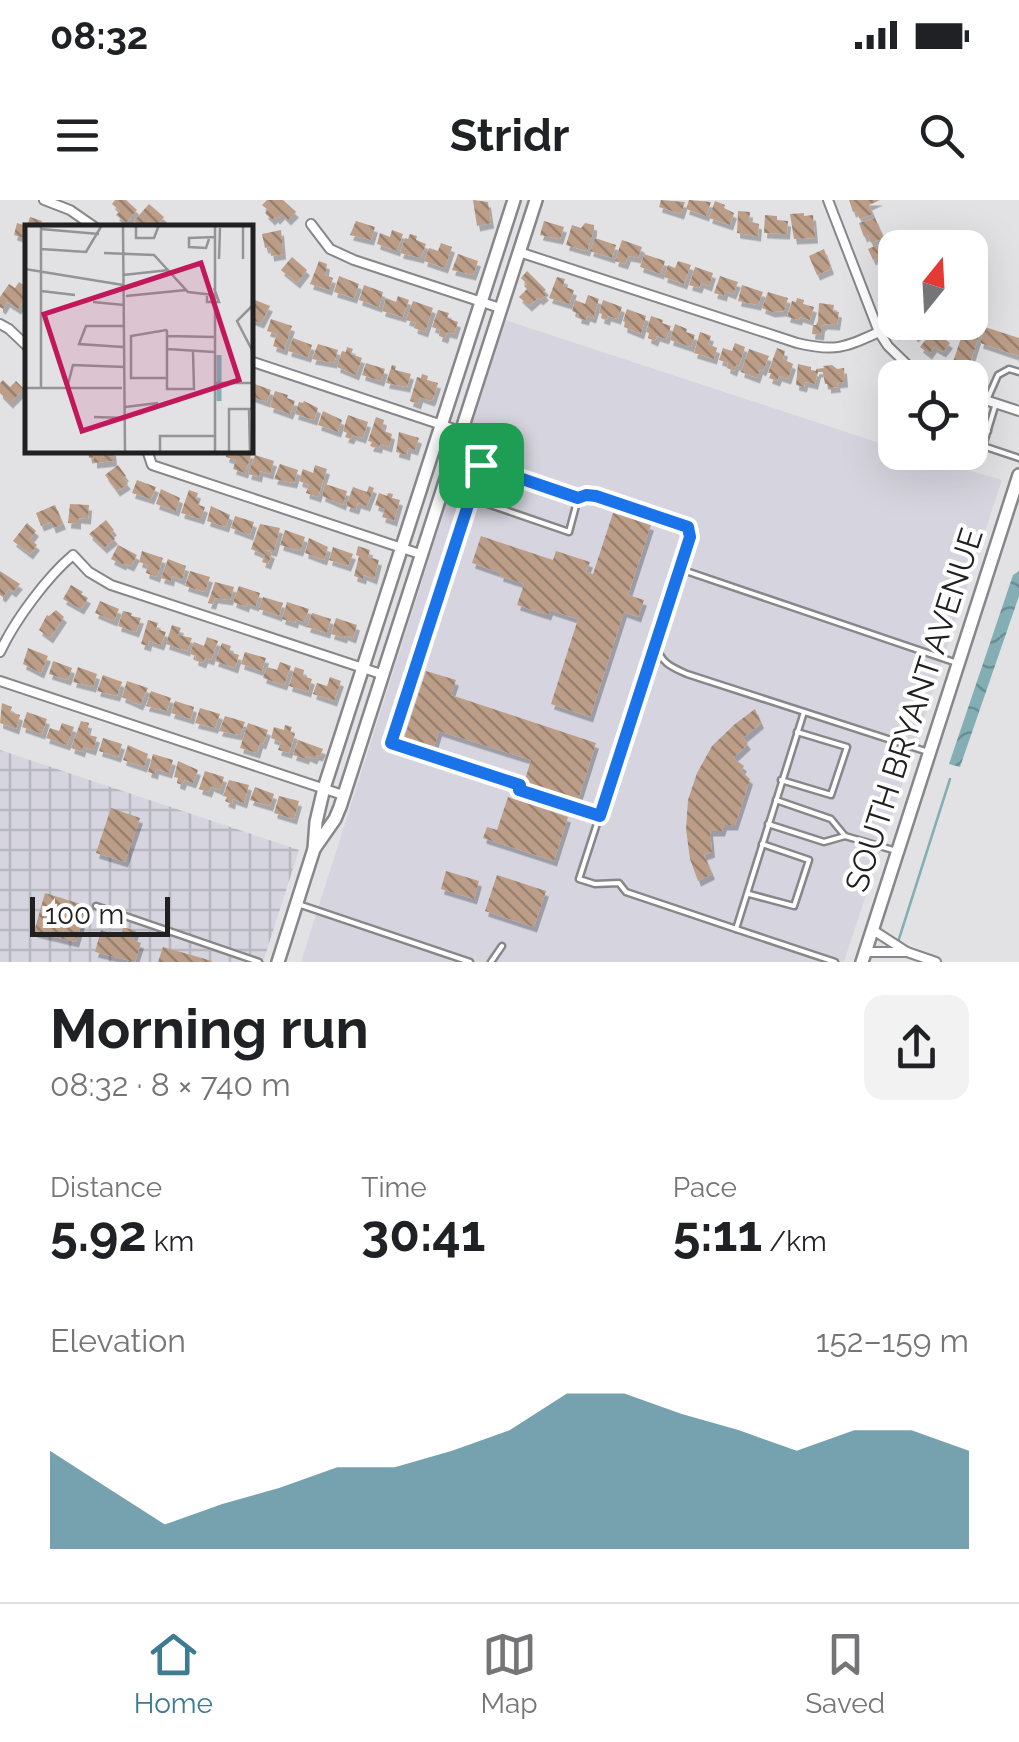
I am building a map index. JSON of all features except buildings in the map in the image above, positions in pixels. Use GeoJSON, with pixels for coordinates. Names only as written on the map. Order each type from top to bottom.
{"type":"FeatureCollection","features":[{"type":"Feature","properties":{"kind":"street"},"geometry":{"type":"LineString","coordinates":[[44,200],[70,210],[92,225]]}},
{"type":"Feature","properties":{"kind":"street"},"geometry":{"type":"LineString","coordinates":[[278,962],[314,849],[324,788],[514,200]]}},
{"type":"Feature","properties":{"kind":"street"},"geometry":{"type":"LineString","coordinates":[[314,849],[335,819],[536,200]]}},
{"type":"Feature","properties":{"kind":"street"},"geometry":{"type":"LineString","coordinates":[[828,200],[878,329]]}},
{"type":"Feature","properties":{"kind":"street"},"geometry":{"type":"LineString","coordinates":[[311,224],[330,249],[354,260],[500,308]]}},
{"type":"Feature","properties":{"kind":"street"},"geometry":{"type":"LineString","coordinates":[[520,252],[823,349],[842,347],[878,332]]}},
{"type":"Feature","properties":{"kind":"street"},"geometry":{"type":"LineString","coordinates":[[0,324],[25,344]]}},
{"type":"Feature","properties":{"kind":"street"},"geometry":{"type":"LineString","coordinates":[[885,340],[901,360]]}},
{"type":"Feature","properties":{"kind":"street"},"geometry":{"type":"LineString","coordinates":[[252,362],[460,431]]}},
{"type":"Feature","properties":{"kind":"street"},"geometry":{"type":"LineString","coordinates":[[988,401],[1019,411]]}},
{"type":"Feature","properties":{"kind":"street"},"geometry":{"type":"LineString","coordinates":[[147,452],[152,465],[420,554]]}},
{"type":"Feature","properties":{"kind":"street","name":"SOUTH BRYANT AVENUE"},"geometry":{"type":"LineString","coordinates":[[864,957],[1019,474]]}},
{"type":"Feature","properties":{"kind":"street"},"geometry":{"type":"LineString","coordinates":[[0,652],[9,633],[58,568],[73,555],[89,572],[111,584],[381,674]]}},
{"type":"Feature","properties":{"kind":"street"},"geometry":{"type":"LineString","coordinates":[[0,680],[343,795]]}},
{"type":"Feature","properties":{"kind":"street"},"geometry":{"type":"LineString","coordinates":[[872,930],[906,952],[936,962]]}},
{"type":"Feature","properties":{"kind":"street"},"geometry":{"type":"LineString","coordinates":[[864,957],[906,952]]}},
{"type":"Feature","properties":{"kind":"lane"},"geometry":{"type":"LineString","coordinates":[[988,431],[998,375],[1009,369],[1019,372]]}},
{"type":"Feature","properties":{"kind":"lane"},"geometry":{"type":"LineString","coordinates":[[988,448],[1019,458]]}},
{"type":"Feature","properties":{"kind":"lane"},"geometry":{"type":"LineString","coordinates":[[600,816],[391,743],[481,465],[578,498],[596,496],[688,527],[690,537],[680,570],[656,645],[600,816],[579,879],[595,884],[619,883],[626,892],[835,962]]}},
{"type":"Feature","properties":{"kind":"lane"},"geometry":{"type":"LineString","coordinates":[[470,498],[568,532],[578,498]]}},
{"type":"Feature","properties":{"kind":"lane"},"geometry":{"type":"LineString","coordinates":[[680,570],[958,664]]}},
{"type":"Feature","properties":{"kind":"lane"},"geometry":{"type":"LineString","coordinates":[[656,645],[668,666],[929,753]]}},
{"type":"Feature","properties":{"kind":"lane"},"geometry":{"type":"LineString","coordinates":[[736,930],[804,712]]}},
{"type":"Feature","properties":{"kind":"lane"},"geometry":{"type":"LineString","coordinates":[[781,780],[831,795],[846,747],[797,732]]}},
{"type":"Feature","properties":{"kind":"lane"},"geometry":{"type":"LineString","coordinates":[[775,800],[831,819],[845,836]]}},
{"type":"Feature","properties":{"kind":"lane"},"geometry":{"type":"LineString","coordinates":[[768,824],[824,842],[845,836],[898,852]]}},
{"type":"Feature","properties":{"kind":"lane"},"geometry":{"type":"LineString","coordinates":[[747,893],[794,906],[809,860],[762,844]]}},
{"type":"Feature","properties":{"kind":"lane"},"geometry":{"type":"LineString","coordinates":[[296,903],[470,962]]}},
{"type":"Feature","properties":{"kind":"lane"},"geometry":{"type":"LineString","coordinates":[[96,906],[259,962]]}},
{"type":"Feature","properties":{"kind":"lane"},"geometry":{"type":"LineString","coordinates":[[491,962],[502,946]]}},
{"type":"Feature","properties":{"kind":"shaded area"},"geometry":{"type":"Polygon","coordinates":[[[505,320],[878,442],[878,470],[968,470],[1002,480],[844,962],[301,962],[505,320]]]}},
{"type":"Feature","properties":{"kind":"shaded area"},"geometry":{"type":"Polygon","coordinates":[[[0,750],[299,850],[263,962],[0,962],[0,750]]]}},
{"type":"Feature","properties":{"kind":"water"},"geometry":{"type":"Polygon","coordinates":[[[1019,571],[1019,596],[960,767],[949,764],[1013,575],[1019,571]]]}},
{"type":"Feature","properties":{"kind":"waterway"},"geometry":{"type":"LineString","coordinates":[[898,942],[950,779]]}},
{"type":"Feature","properties":{"kind":"route"},"geometry":{"type":"LineString","coordinates":[[481,465],[578,498],[596,496],[688,527],[690,537],[600,816],[391,743],[481,465]]}}]}
